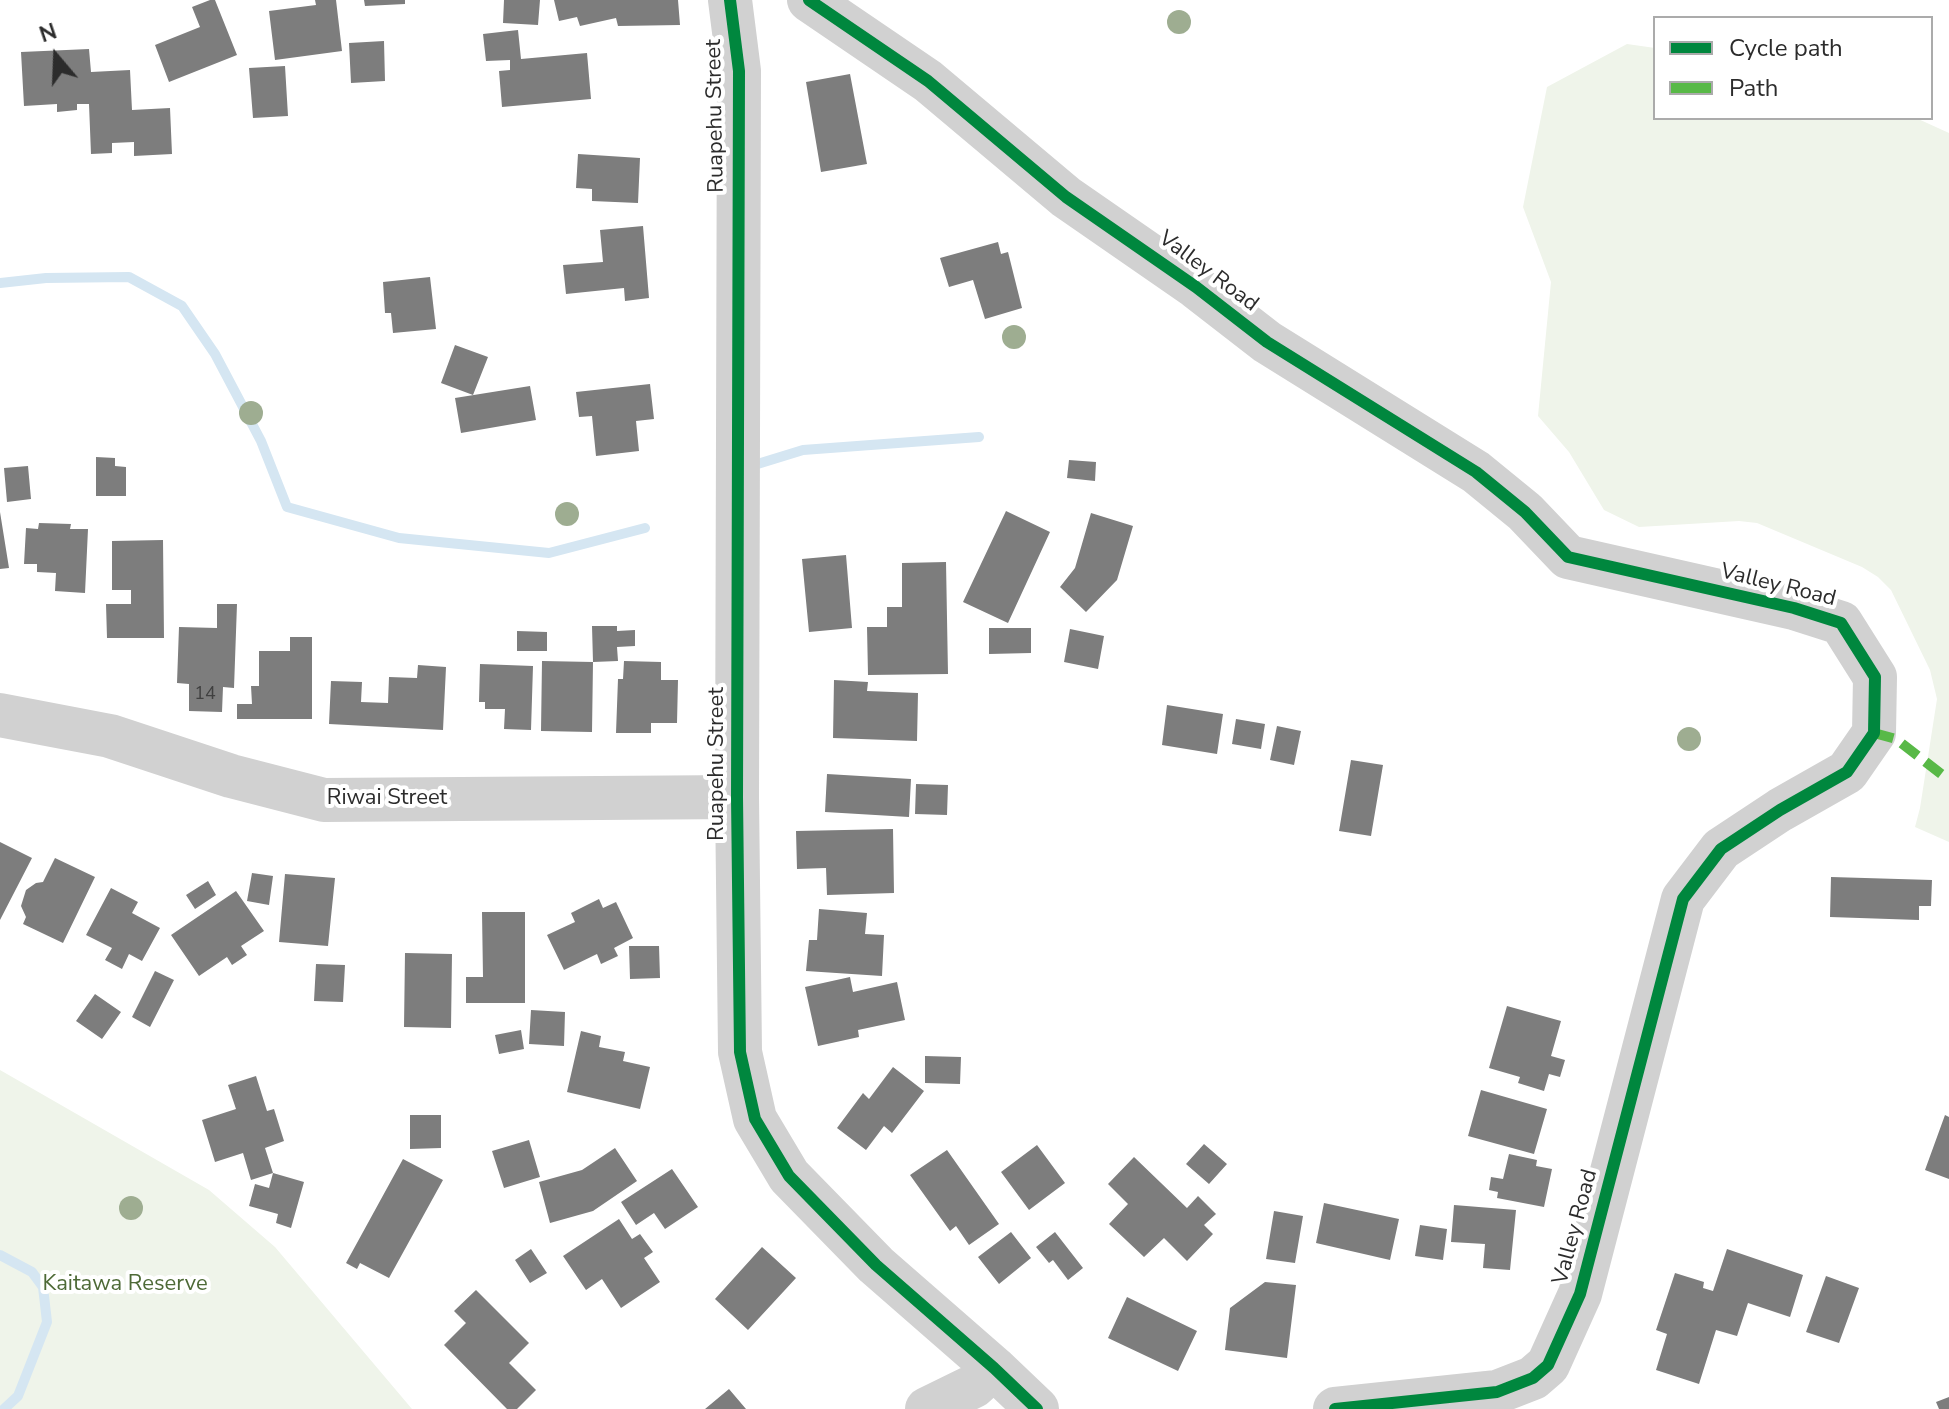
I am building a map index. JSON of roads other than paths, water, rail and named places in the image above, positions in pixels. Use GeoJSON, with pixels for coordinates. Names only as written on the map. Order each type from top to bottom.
{"type":"FeatureCollection","features":[{"type":"Feature","properties":{"kind":"street","name":"Ruapehu Street"},"geometry":{"type":"LineString","coordinates":[[730,0],[739,71],[737,797],[740,1052],[755,1119],[789,1176],[876,1265],[1037,1409]]}},
{"type":"Feature","properties":{"kind":"street","name":"Valley Road"},"geometry":{"type":"LineString","coordinates":[[809,0],[928,81],[1066,197],[1196,287],[1267,342],[1476,472],[1525,512],[1568,557],[1794,608],[1841,623],[1875,677],[1874,733],[1847,772],[1721,849],[1683,899],[1580,1294],[1548,1365],[1533,1378],[1497,1392],[1335,1409]]}},
{"type":"Feature","properties":{"kind":"street","name":"Riwai Street"},"geometry":{"type":"LineString","coordinates":[[0,715],[110,736],[231,776],[324,800],[737,797]]}},
{"type":"Feature","properties":{"kind":"street"},"geometry":{"type":"LineString","coordinates":[[927,1409],[974,1386],[994,1368]]}},
{"type":"Feature","properties":{"kind":"waterway"},"geometry":{"type":"LineString","coordinates":[[0,283],[46,278],[129,277],[182,306],[215,354],[261,441],[287,507],[399,538],[549,553],[645,528]]}},
{"type":"Feature","properties":{"kind":"waterway"},"geometry":{"type":"LineString","coordinates":[[751,466],[803,450],[979,437]]}},
{"type":"Feature","properties":{"kind":"waterway"},"geometry":{"type":"LineString","coordinates":[[0,1255],[32,1272],[43,1287],[47,1322],[18,1396],[4,1409]]}},
{"type":"Feature","properties":{"kind":"park label","name":"Kaitawa Reserve"},"geometry":{"type":"Point","coordinates":[125,1285]}}]}
